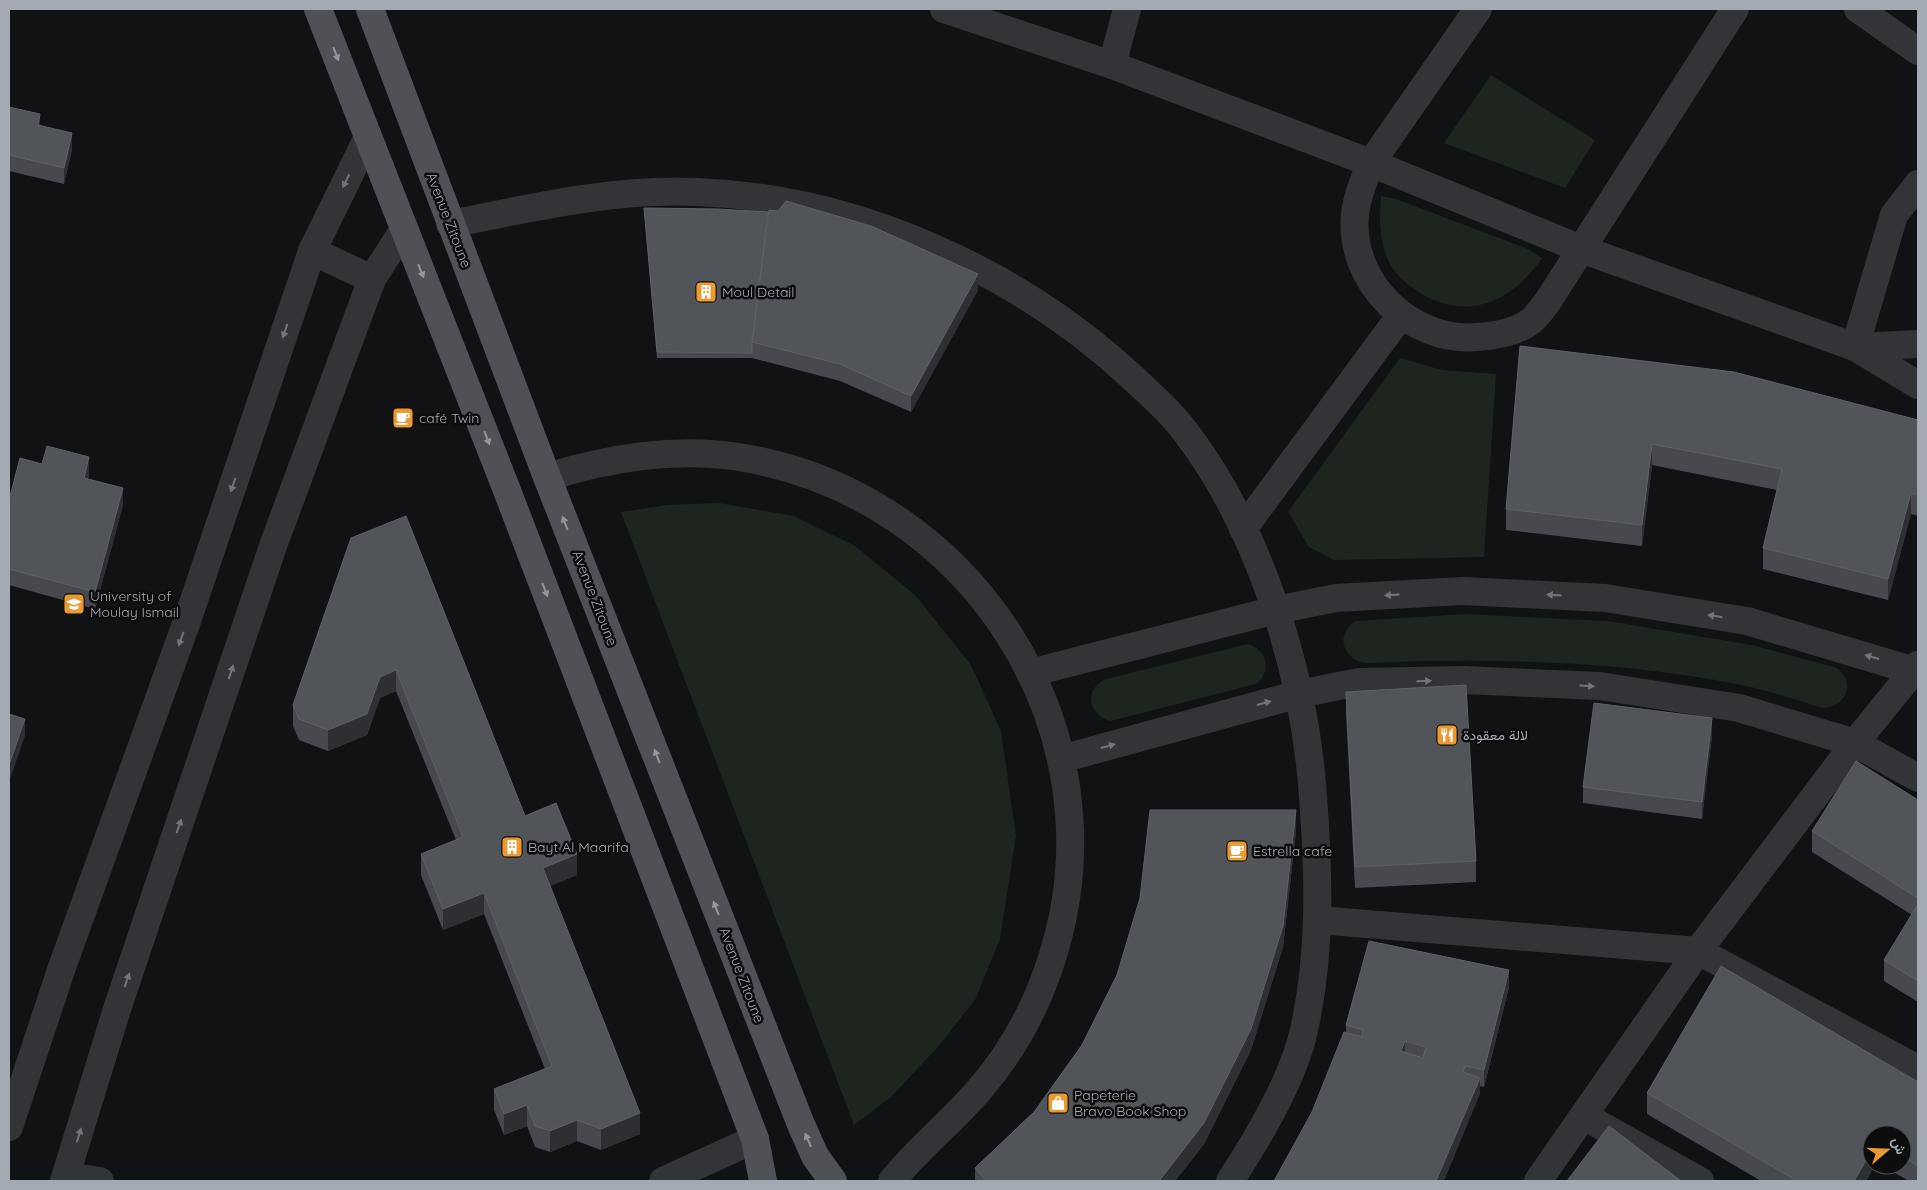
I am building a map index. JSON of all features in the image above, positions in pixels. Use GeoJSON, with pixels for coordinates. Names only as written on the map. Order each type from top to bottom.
{"type":"FeatureCollection","features":[{"type":"Feature","properties":{"kind":"main road"},"geometry":{"type":"LineString","coordinates":[[318,9],[508,493],[755,1139],[763,1181]]}},
{"type":"Feature","properties":{"kind":"main road","name":"Avenue Zitoune"},"geometry":{"type":"LineString","coordinates":[[370,9],[547,477],[800,1122],[815,1156],[833,1181]]}},
{"type":"Feature","properties":{"kind":"street"},"geometry":{"type":"LineString","coordinates":[[944,9],[1112,65],[1371,163],[1581,249],[1855,347],[1918,385]]}},
{"type":"Feature","properties":{"kind":"street"},"geometry":{"type":"LineString","coordinates":[[1112,65],[1127,9]]}},
{"type":"Feature","properties":{"kind":"street"},"geometry":{"type":"LineString","coordinates":[[1478,9],[1371,163],[1364,179],[1355,215],[1358,251],[1372,285],[1401,315],[1427,331],[1462,339],[1497,336],[1530,322],[1548,301],[1735,9]]}},
{"type":"Feature","properties":{"kind":"street"},"geometry":{"type":"LineString","coordinates":[[1858,9],[1918,52]]}},
{"type":"Feature","properties":{"kind":"street"},"geometry":{"type":"LineString","coordinates":[[9,1127],[61,970],[187,621],[312,251],[368,137]]}},
{"type":"Feature","properties":{"kind":"street"},"geometry":{"type":"LineString","coordinates":[[1855,347],[1894,215],[1918,184]]}},
{"type":"Feature","properties":{"kind":"street"},"geometry":{"type":"LineString","coordinates":[[450,224],[590,198],[636,194],[696,192],[808,206],[907,236],[1001,282],[1050,313],[1107,354],[1181,426],[1204,457],[1243,529],[1276,610],[1309,744],[1313,786],[1318,920],[1313,970],[1303,1033],[1278,1098],[1230,1181]]}},
{"type":"Feature","properties":{"kind":"street"},"geometry":{"type":"LineString","coordinates":[[100,1181],[65,1179],[118,1006],[272,546],[372,279],[404,229]]}},
{"type":"Feature","properties":{"kind":"street"},"geometry":{"type":"LineString","coordinates":[[312,251],[372,279]]}},
{"type":"Feature","properties":{"kind":"street"},"geometry":{"type":"LineString","coordinates":[[1243,529],[1401,315]]}},
{"type":"Feature","properties":{"kind":"street"},"geometry":{"type":"LineString","coordinates":[[1855,347],[1918,344]]}},
{"type":"Feature","properties":{"kind":"street"},"geometry":{"type":"LineString","coordinates":[[547,477],[588,464],[638,455],[689,453],[739,457],[788,468],[836,485],[902,522],[932,545],[960,571],[1007,630],[1030,673],[1052,726],[1068,798],[1070,837],[1068,877],[1056,944],[1040,991],[1023,1026],[1003,1060],[979,1091],[891,1177]]}},
{"type":"Feature","properties":{"kind":"street"},"geometry":{"type":"LineString","coordinates":[[1030,673],[1276,610],[1336,598],[1462,591],[1605,598],[1747,621],[1917,669],[1855,743],[1698,952],[1538,1181]]}},
{"type":"Feature","properties":{"kind":"street"},"geometry":{"type":"LineString","coordinates":[[1060,759],[1298,694],[1359,682],[1464,680],[1600,686],[1739,708],[1855,743],[1918,778]]}},
{"type":"Feature","properties":{"kind":"street"},"geometry":{"type":"LineString","coordinates":[[1318,920],[1698,952],[1918,1069]]}},
{"type":"Feature","properties":{"kind":"street"},"geometry":{"type":"LineString","coordinates":[[1584,1116],[1700,1181]]}},
{"type":"Feature","properties":{"kind":"street"},"geometry":{"type":"LineString","coordinates":[[663,1181],[755,1139]]}},
{"type":"Feature","properties":{"kind":"shaded area"},"geometry":{"type":"Polygon","coordinates":[[[1491,75],[1595,140],[1565,188],[1444,143],[1491,75]]]}},
{"type":"Feature","properties":{"kind":"shaded area"},"geometry":{"type":"Polygon","coordinates":[[[1381,196],[1396,199],[1528,249],[1542,258],[1517,286],[1487,303],[1453,306],[1435,301],[1409,285],[1392,268],[1386,256],[1381,231],[1381,196]]]}},
{"type":"Feature","properties":{"kind":"shaded area"},"geometry":{"type":"Polygon","coordinates":[[[1400,358],[1442,370],[1496,374],[1484,557],[1334,560],[1309,547],[1288,512],[1400,358]]]}},
{"type":"Feature","properties":{"kind":"shaded area"},"geometry":{"type":"Polygon","coordinates":[[[719,503],[794,516],[855,546],[915,595],[971,665],[1001,731],[1016,836],[1000,939],[975,1000],[936,1049],[891,1097],[854,1125],[621,512],[667,505],[719,503]]]}},
{"type":"Feature","properties":{"kind":"shaded area"},"geometry":{"type":"Polygon","coordinates":[[[1465,614],[1608,621],[1752,645],[1837,668],[1843,674],[1846,681],[1846,694],[1837,704],[1822,708],[1751,687],[1648,670],[1507,661],[1366,663],[1352,657],[1344,646],[1343,639],[1345,633],[1349,626],[1356,621],[1465,614]]]}},
{"type":"Feature","properties":{"kind":"shaded area"},"geometry":{"type":"Polygon","coordinates":[[[1248,644],[1260,651],[1266,661],[1264,673],[1256,684],[1111,721],[1103,718],[1093,708],[1091,695],[1099,683],[1106,679],[1248,644]]]}},
{"type":"Feature","properties":{"kind":"building"},"geometry":{"type":"Polygon","coordinates":[[[9,107],[40,114],[38,125],[72,133],[64,168],[9,155],[9,107]]]}},
{"type":"Feature","properties":{"kind":"building"},"geometry":{"type":"Polygon","coordinates":[[[786,201],[871,226],[978,274],[911,396],[840,364],[752,342],[769,210],[778,211],[786,201]]]}},
{"type":"Feature","properties":{"kind":"building","name":"Moul Detail"},"geometry":{"type":"Polygon","coordinates":[[[644,208],[768,212],[752,353],[657,352],[644,208]]]}},
{"type":"Feature","properties":{"kind":"building"},"geometry":{"type":"Polygon","coordinates":[[[1520,346],[1734,372],[1918,420],[1918,495],[1911,493],[1888,579],[1763,548],[1782,469],[1652,444],[1642,525],[1506,509],[1520,346]]]}},
{"type":"Feature","properties":{"kind":"building"},"geometry":{"type":"Polygon","coordinates":[[[47,446],[89,457],[84,478],[123,488],[95,592],[9,569],[9,500],[20,458],[42,464],[47,446]]]}},
{"type":"Feature","properties":{"kind":"building","name":"Bayt Al Maarifa"},"geometry":{"type":"Polygon","coordinates":[[[406,516],[525,816],[556,803],[577,854],[543,868],[640,1113],[601,1129],[577,1120],[550,1131],[535,1126],[527,1105],[504,1114],[494,1089],[552,1066],[484,893],[443,909],[421,854],[463,837],[396,670],[380,677],[367,714],[328,730],[299,719],[293,705],[351,538],[406,516]]]}},
{"type":"Feature","properties":{"kind":"building"},"geometry":{"type":"Polygon","coordinates":[[[1466,685],[1476,861],[1355,867],[1346,692],[1466,685]]]}},
{"type":"Feature","properties":{"kind":"building"},"geometry":{"type":"Polygon","coordinates":[[[1594,703],[1712,718],[1702,802],[1583,787],[1594,703]]]}},
{"type":"Feature","properties":{"kind":"building"},"geometry":{"type":"Polygon","coordinates":[[[9,714],[25,719],[9,765],[9,714]]]}},
{"type":"Feature","properties":{"kind":"building"},"geometry":{"type":"Polygon","coordinates":[[[1856,761],[1918,800],[1918,898],[1812,831],[1856,761]]]}},
{"type":"Feature","properties":{"kind":"building"},"geometry":{"type":"Polygon","coordinates":[[[1150,810],[1296,810],[1283,926],[1251,1029],[1204,1123],[1159,1181],[986,1181],[975,1168],[1034,1112],[1082,1045],[1117,975],[1140,898],[1150,810]]]}},
{"type":"Feature","properties":{"kind":"building"},"geometry":{"type":"Polygon","coordinates":[[[1918,904],[1918,981],[1884,960],[1918,904]]]}},
{"type":"Feature","properties":{"kind":"building"},"geometry":{"type":"Polygon","coordinates":[[[1369,941],[1509,970],[1484,1070],[1465,1066],[1463,1072],[1480,1078],[1436,1181],[1274,1181],[1312,1112],[1344,1032],[1362,1037],[1363,1030],[1346,1025],[1369,941]],[[1405,1041],[1401,1051],[1423,1058],[1426,1047],[1405,1041]]]}},
{"type":"Feature","properties":{"kind":"building"},"geometry":{"type":"Polygon","coordinates":[[[1721,966],[1918,1082],[1918,1166],[1912,1162],[1912,1125],[1862,1125],[1862,1167],[1854,1181],[1797,1181],[1647,1093],[1721,966]]]}},
{"type":"Feature","properties":{"kind":"building"},"geometry":{"type":"Polygon","coordinates":[[[1609,1126],[1681,1181],[1567,1181],[1609,1126]]]}},
{"type":"Feature","properties":{"kind":"place","name":"Moul Detail"},"geometry":{"type":"Point","coordinates":[706,292]}},
{"type":"Feature","properties":{"kind":"place","name":"café Twin"},"geometry":{"type":"Point","coordinates":[403,418]}},
{"type":"Feature","properties":{"kind":"place","name":"University of Moulay Ismail"},"geometry":{"type":"Point","coordinates":[74,604]}},
{"type":"Feature","properties":{"kind":"place","name":"لالة معقودة"},"geometry":{"type":"Point","coordinates":[1447,735]}},
{"type":"Feature","properties":{"kind":"place","name":"Bayt Al Maarifa"},"geometry":{"type":"Point","coordinates":[512,847]}},
{"type":"Feature","properties":{"kind":"place","name":"Estrella cafe"},"geometry":{"type":"Point","coordinates":[1237,851]}},
{"type":"Feature","properties":{"kind":"place","name":"Papeterie Bravo Book Shop"},"geometry":{"type":"Point","coordinates":[1058,1103]}}]}
